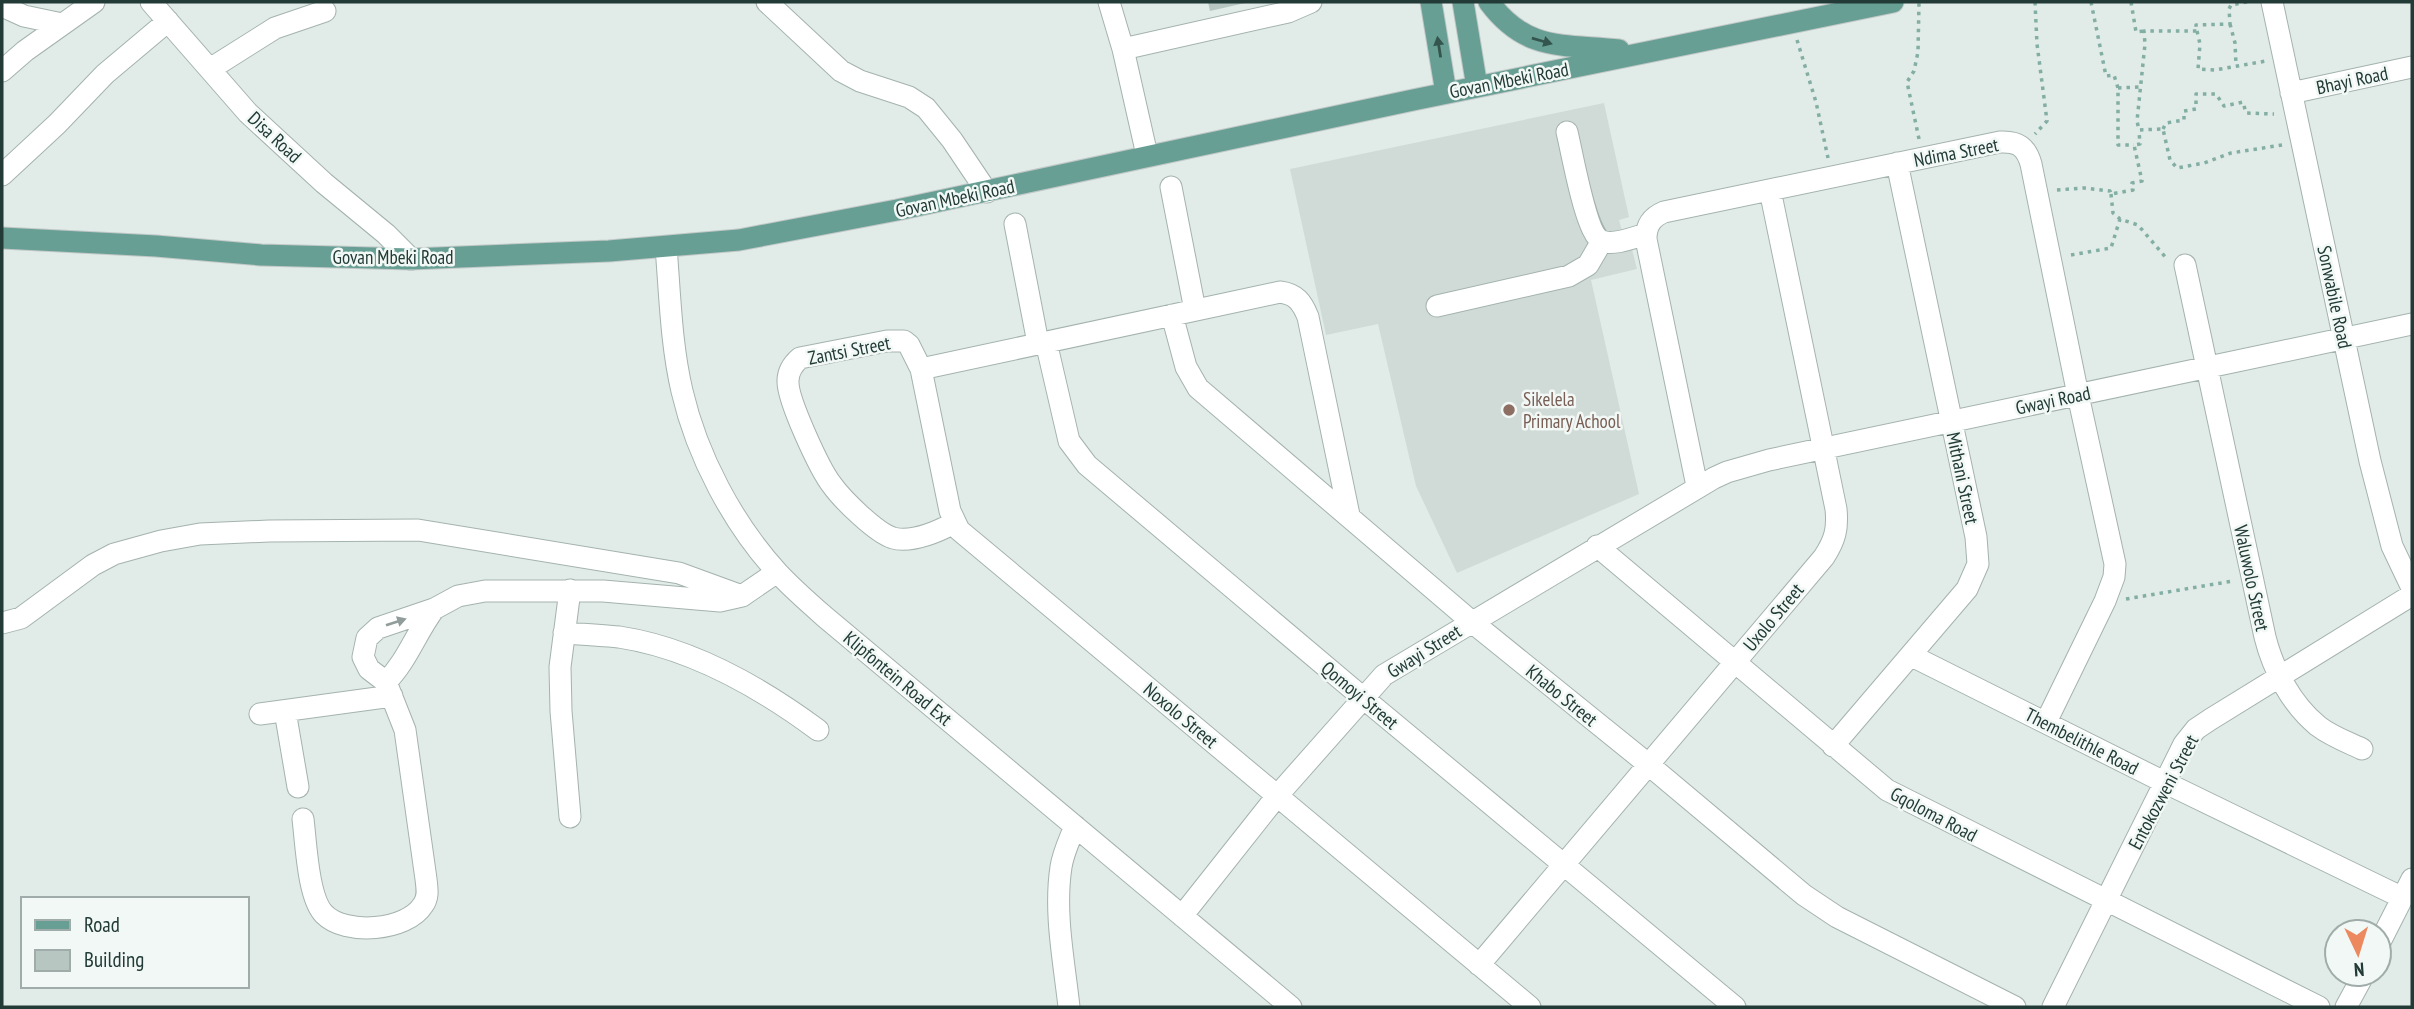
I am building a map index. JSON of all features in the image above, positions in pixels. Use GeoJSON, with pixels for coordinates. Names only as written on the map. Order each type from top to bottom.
{"type":"FeatureCollection","features":[{"type":"Feature","properties":{"kind":"main road"},"geometry":{"type":"LineString","coordinates":[[1431,2],[1446,93]]}},
{"type":"Feature","properties":{"kind":"main road"},"geometry":{"type":"LineString","coordinates":[[1463,2],[1477,87]]}},
{"type":"Feature","properties":{"kind":"main road"},"geometry":{"type":"LineString","coordinates":[[1489,2],[1510,27],[1545,43],[1645,53]]}},
{"type":"Feature","properties":{"kind":"main road","name":"Govan Mbeki Road"},"geometry":{"type":"LineString","coordinates":[[2,238],[156,246],[261,255],[411,258],[536,255],[740,240],[987,192],[1147,155],[1893,2]]}},
{"type":"Feature","properties":{"kind":"street"},"geometry":{"type":"LineString","coordinates":[[2,71],[94,2]]}},
{"type":"Feature","properties":{"kind":"street","name":"Disa Road"},"geometry":{"type":"LineString","coordinates":[[151,2],[248,113],[411,258]]}},
{"type":"Feature","properties":{"kind":"street"},"geometry":{"type":"LineString","coordinates":[[767,2],[841,71],[860,81],[909,97],[926,108],[952,140],[987,192]]}},
{"type":"Feature","properties":{"kind":"street"},"geometry":{"type":"LineString","coordinates":[[1109,2],[1147,155]]}},
{"type":"Feature","properties":{"kind":"street"},"geometry":{"type":"LineString","coordinates":[[1123,50],[1288,12],[1311,2]]}},
{"type":"Feature","properties":{"kind":"street","name":"Sonwabile Road"},"geometry":{"type":"LineString","coordinates":[[2272,2],[2386,524],[2399,563],[2412,588]]}},
{"type":"Feature","properties":{"kind":"street"},"geometry":{"type":"LineString","coordinates":[[2,6],[24,16],[62,24]]}},
{"type":"Feature","properties":{"kind":"street"},"geometry":{"type":"LineString","coordinates":[[210,69],[275,28],[326,11]]}},
{"type":"Feature","properties":{"kind":"street"},"geometry":{"type":"LineString","coordinates":[[2,176],[105,74],[168,21]]}},
{"type":"Feature","properties":{"kind":"street","name":"Bhayi Road"},"geometry":{"type":"LineString","coordinates":[[2293,101],[2412,67]]}},
{"type":"Feature","properties":{"kind":"street"},"geometry":{"type":"LineString","coordinates":[[1567,132],[1592,230],[1602,241],[1609,242],[1646,234],[1697,486]]}},
{"type":"Feature","properties":{"kind":"street","name":"Ndima Street"},"geometry":{"type":"LineString","coordinates":[[1646,234],[1651,220],[1664,212],[2000,142],[2023,146],[2031,164],[2115,564],[2114,577],[2105,601],[2046,722]]}},
{"type":"Feature","properties":{"kind":"street","name":"Mithani Street"},"geometry":{"type":"LineString","coordinates":[[1833,746],[1967,589],[1978,564],[1976,537],[1897,163]]}},
{"type":"Feature","properties":{"kind":"street"},"geometry":{"type":"LineString","coordinates":[[1171,187],[1195,310]]}},
{"type":"Feature","properties":{"kind":"street","name":"Uxolo Street"},"geometry":{"type":"LineString","coordinates":[[1479,965],[1834,542],[1837,522],[1824,449],[1770,190]]}},
{"type":"Feature","properties":{"kind":"street"},"geometry":{"type":"LineString","coordinates":[[1015,224],[1042,343]]}},
{"type":"Feature","properties":{"kind":"street"},"geometry":{"type":"LineString","coordinates":[[1437,306],[1569,276],[1588,265],[1602,241]]}},
{"type":"Feature","properties":{"kind":"street","name":"Klipfontein Road Ext"},"geometry":{"type":"LineString","coordinates":[[666,247],[679,377],[695,436],[726,500],[777,572],[825,617],[1292,1007]]}},
{"type":"Feature","properties":{"kind":"street","name":"Waluwolo Street"},"geometry":{"type":"LineString","coordinates":[[2185,265],[2269,653],[2299,705],[2320,727],[2362,749]]}},
{"type":"Feature","properties":{"kind":"street"},"geometry":{"type":"LineString","coordinates":[[954,523],[921,369],[1280,292],[1289,293],[1299,300],[1308,317],[1349,515]]}},
{"type":"Feature","properties":{"kind":"street","name":"Khabo Street"},"geometry":{"type":"LineString","coordinates":[[1172,315],[1193,383],[1472,622],[1819,906],[2015,1007]]}},
{"type":"Feature","properties":{"kind":"street","name":"Gwayi Road"},"geometry":{"type":"LineString","coordinates":[[1697,486],[1742,467],[2412,324]]}},
{"type":"Feature","properties":{"kind":"street","name":"Zantsi Street"},"geometry":{"type":"LineString","coordinates":[[921,369],[909,345],[904,341],[887,341],[800,358],[791,369],[788,383],[790,397],[826,477],[840,495],[883,533],[904,540],[938,532],[954,523]]}},
{"type":"Feature","properties":{"kind":"street","name":"Qomoyi Street"},"geometry":{"type":"LineString","coordinates":[[1042,343],[1069,441],[1087,465],[1735,1007]]}},
{"type":"Feature","properties":{"kind":"street","name":"Gwayi Street"},"geometry":{"type":"LineString","coordinates":[[1182,916],[1277,796],[1384,675],[1697,486]]}},
{"type":"Feature","properties":{"kind":"street","name":"Noxolo Street"},"geometry":{"type":"LineString","coordinates":[[954,523],[1530,1007]]}},
{"type":"Feature","properties":{"kind":"street"},"geometry":{"type":"LineString","coordinates":[[2,622],[21,618],[93,565],[114,554],[200,534],[269,531],[418,530],[679,573],[742,596]]}},
{"type":"Feature","properties":{"kind":"street","name":"Gqoloma Road"},"geometry":{"type":"LineString","coordinates":[[1597,546],[1833,746],[1897,795],[2319,1007]]}},
{"type":"Feature","properties":{"kind":"street"},"geometry":{"type":"LineString","coordinates":[[389,689],[421,626],[434,610],[445,602],[471,593],[570,590],[708,601],[742,596],[777,572]]}},
{"type":"Feature","properties":{"kind":"street"},"geometry":{"type":"LineString","coordinates":[[570,590],[560,667],[570,817]]}},
{"type":"Feature","properties":{"kind":"street","name":"Entokozweni Street"},"geometry":{"type":"LineString","coordinates":[[2053,1007],[2164,782],[2184,744],[2196,729],[2412,595]]}},
{"type":"Feature","properties":{"kind":"street"},"geometry":{"type":"LineString","coordinates":[[303,819],[314,897],[323,914],[335,923],[355,928],[393,925],[411,917],[423,906],[427,895],[426,879],[407,743],[401,718],[389,689],[364,663],[362,651],[367,638],[378,628],[434,610]]}},
{"type":"Feature","properties":{"kind":"street"},"geometry":{"type":"LineString","coordinates":[[564,632],[620,638],[697,660],[752,685],[818,730]]}},
{"type":"Feature","properties":{"kind":"street","name":"Thembelithle Road"},"geometry":{"type":"LineString","coordinates":[[1912,656],[2164,782],[2408,888]]}},
{"type":"Feature","properties":{"kind":"street"},"geometry":{"type":"LineString","coordinates":[[260,714],[389,689]]}},
{"type":"Feature","properties":{"kind":"street"},"geometry":{"type":"LineString","coordinates":[[285,711],[298,787]]}},
{"type":"Feature","properties":{"kind":"street"},"geometry":{"type":"LineString","coordinates":[[1069,1007],[1060,932],[1059,891],[1061,864],[1075,826]]}},
{"type":"Feature","properties":{"kind":"street"},"geometry":{"type":"LineString","coordinates":[[2392,918],[2408,888]]}},
{"type":"Feature","properties":{"kind":"street"},"geometry":{"type":"LineString","coordinates":[[2346,1007],[2356,988]]}},
{"type":"Feature","properties":{"kind":"path"},"geometry":{"type":"LineString","coordinates":[[1919,2],[1918,52],[1914,71],[1908,82],[1923,158]]}},
{"type":"Feature","properties":{"kind":"path"},"geometry":{"type":"LineString","coordinates":[[2023,146],[2048,121],[2037,44],[2035,2]]}},
{"type":"Feature","properties":{"kind":"path"},"geometry":{"type":"LineString","coordinates":[[2091,2],[2106,76],[2114,75],[2118,88],[2118,145],[2140,144],[2144,32]]}},
{"type":"Feature","properties":{"kind":"path"},"geometry":{"type":"LineString","coordinates":[[2131,2],[2136,32],[2197,32]]}},
{"type":"Feature","properties":{"kind":"path"},"geometry":{"type":"LineString","coordinates":[[2236,65],[2229,9],[2231,5],[2247,2]]}},
{"type":"Feature","properties":{"kind":"path"},"geometry":{"type":"LineString","coordinates":[[1794,22],[1798,51],[1816,102],[1832,177]]}},
{"type":"Feature","properties":{"kind":"path"},"geometry":{"type":"LineString","coordinates":[[2230,24],[2196,25],[2200,44],[2198,69],[2215,70],[2284,58]]}},
{"type":"Feature","properties":{"kind":"path"},"geometry":{"type":"LineString","coordinates":[[2118,88],[2140,87]]}},
{"type":"Feature","properties":{"kind":"path"},"geometry":{"type":"LineString","coordinates":[[2293,101],[2276,114],[2246,113],[2243,102],[2224,106],[2216,94],[2196,94],[2196,109],[2184,111],[2184,120],[2166,123],[2163,129],[2170,160],[2177,168],[2204,163],[2231,153],[2302,142]]}},
{"type":"Feature","properties":{"kind":"path"},"geometry":{"type":"LineString","coordinates":[[2139,130],[2163,129]]}},
{"type":"Feature","properties":{"kind":"path"},"geometry":{"type":"LineString","coordinates":[[2111,194],[2133,190],[2132,183],[2143,181],[2134,145]]}},
{"type":"Feature","properties":{"kind":"path"},"geometry":{"type":"LineString","coordinates":[[2037,192],[2084,188],[2110,191],[2113,213],[2120,219],[2138,225],[2169,262],[2185,265]]}},
{"type":"Feature","properties":{"kind":"path"},"geometry":{"type":"LineString","coordinates":[[2050,258],[2111,248],[2120,219]]}},
{"type":"Feature","properties":{"kind":"path"},"geometry":{"type":"LineString","coordinates":[[2105,601],[2252,577]]}},
{"type":"Feature","properties":{"kind":"shaded area","name":"Sikelela Primary Achool"},"geometry":{"type":"Polygon","coordinates":[[[1604,103],[1629,217],[1619,220],[1627,250],[1632,249],[1637,269],[1591,280],[1639,494],[1457,573],[1416,486],[1378,324],[1326,335],[1290,169],[1604,103]]]}},
{"type":"Feature","properties":{"kind":"building"},"geometry":{"type":"Polygon","coordinates":[[[1208,2],[1245,2],[1245,3],[1210,11],[1208,2]]]}},
{"type":"Feature","properties":{"kind":"place","name":"Sikelela Primary Achool"},"geometry":{"type":"Point","coordinates":[1509,410]}}]}
